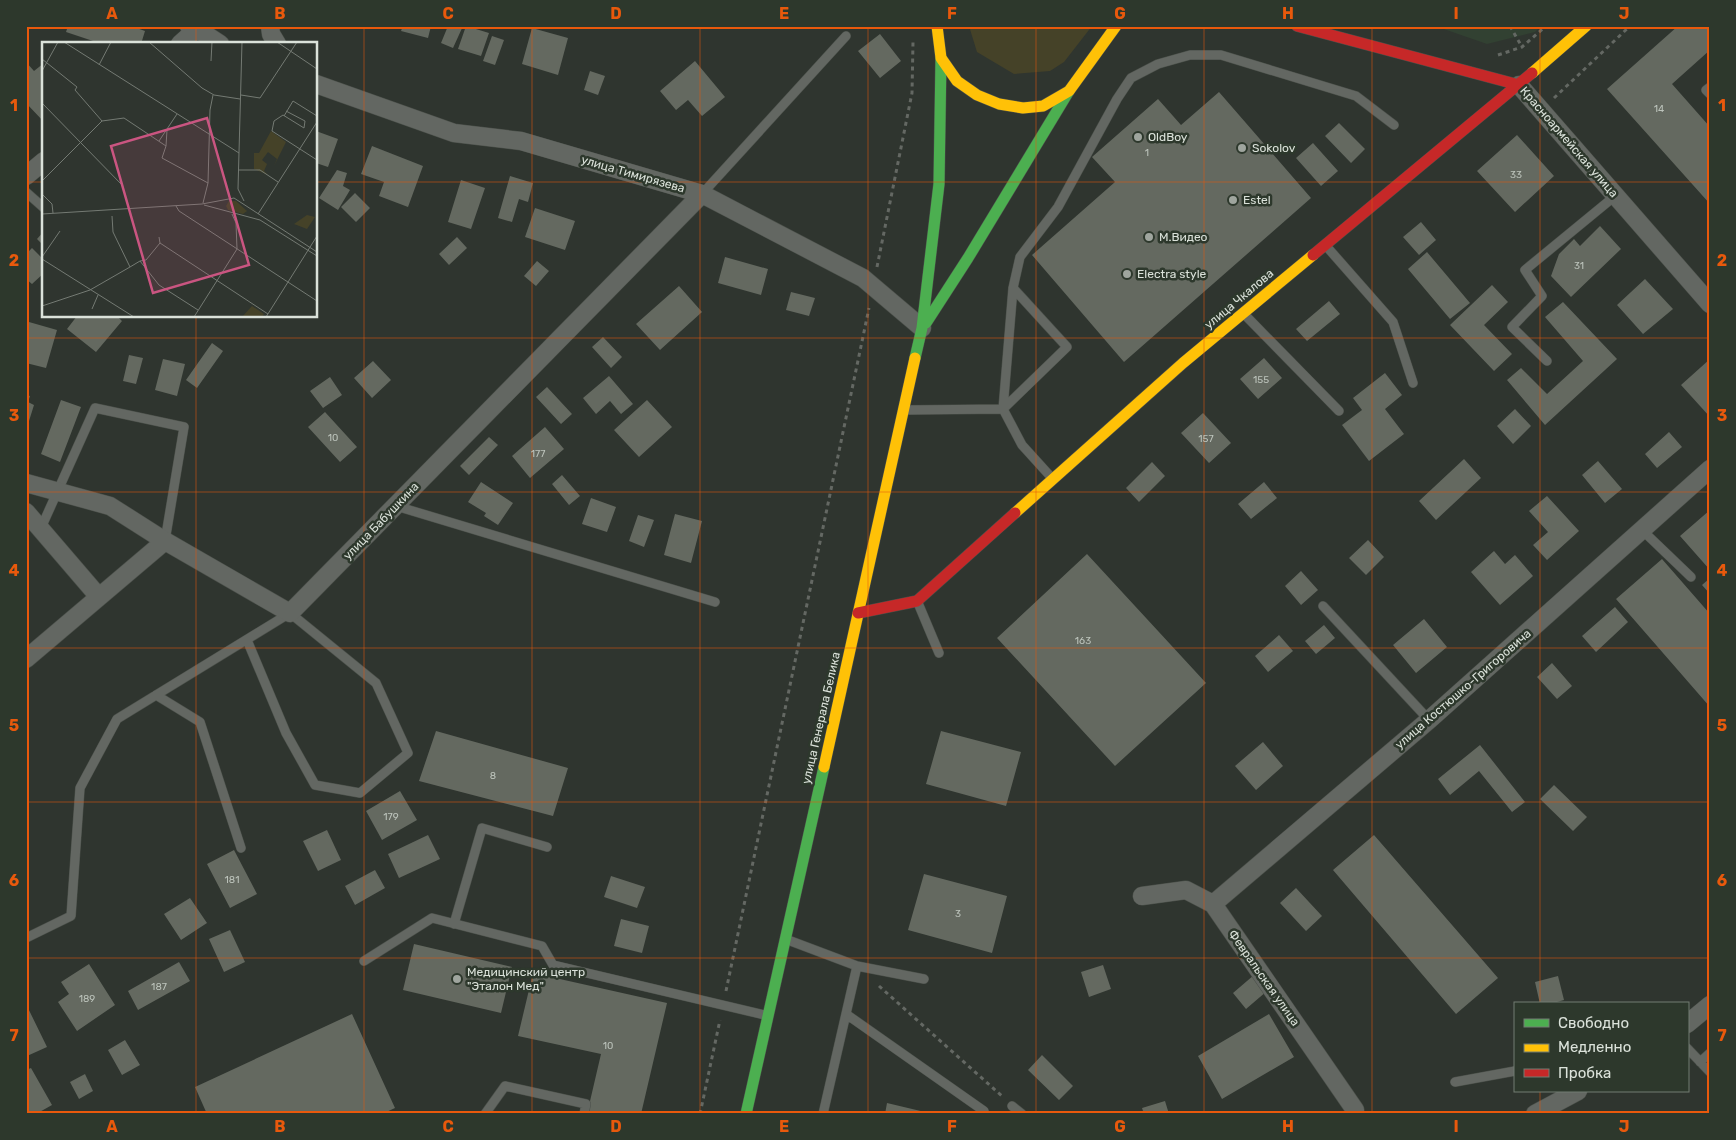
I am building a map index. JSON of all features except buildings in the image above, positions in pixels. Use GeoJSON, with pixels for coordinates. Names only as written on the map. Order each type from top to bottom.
{"type":"FeatureCollection","features":[{"type":"Feature","properties":{"kind":"main road","name":"улица Генерала Белика"},"geometry":{"type":"LineString","coordinates":[[746,1114],[922,328],[939,184],[941,58],[936,26]]}},
{"type":"Feature","properties":{"kind":"main road"},"geometry":{"type":"LineString","coordinates":[[922,328],[968,258],[1069,91],[1116,26]]}},
{"type":"Feature","properties":{"kind":"main road","name":"Красноармейская улица"},"geometry":{"type":"LineString","coordinates":[[1297,26],[1324,30],[1519,85]]}},
{"type":"Feature","properties":{"kind":"main road","name":"улица Чкалова"},"geometry":{"type":"LineString","coordinates":[[917,601],[1183,362],[1519,85],[1586,26]]}},
{"type":"Feature","properties":{"kind":"main road"},"geometry":{"type":"LineString","coordinates":[[941,58],[958,81],[978,95],[999,104],[1023,108],[1043,106],[1069,91]]}},
{"type":"Feature","properties":{"kind":"main road"},"geometry":{"type":"LineString","coordinates":[[858,614],[917,601]]}},
{"type":"Feature","properties":{"kind":"street"},"geometry":{"type":"LineString","coordinates":[[270,26],[271,34],[276,42]]}},
{"type":"Feature","properties":{"kind":"street"},"geometry":{"type":"LineString","coordinates":[[182,42],[196,27],[217,42]]}},
{"type":"Feature","properties":{"kind":"street","name":"улица Тимирязева"},"geometry":{"type":"LineString","coordinates":[[318,85],[454,134],[521,141],[702,194],[863,278],[922,328]]}},
{"type":"Feature","properties":{"kind":"street","name":"Красноармейская улица"},"geometry":{"type":"LineString","coordinates":[[1519,85],[1710,304]]}},
{"type":"Feature","properties":{"kind":"street"},"geometry":{"type":"LineString","coordinates":[[26,176],[42,163]]}},
{"type":"Feature","properties":{"kind":"street","name":"улица Бабушкина"},"geometry":{"type":"LineString","coordinates":[[290,613],[702,194]]}},
{"type":"Feature","properties":{"kind":"street","name":"улица Костюшко-Григоровича"},"geometry":{"type":"LineString","coordinates":[[1213,904],[1429,720],[1710,469]]}},
{"type":"Feature","properties":{"kind":"street"},"geometry":{"type":"LineString","coordinates":[[26,483],[110,506],[290,613]]}},
{"type":"Feature","properties":{"kind":"street"},"geometry":{"type":"LineString","coordinates":[[26,512],[99,597]]}},
{"type":"Feature","properties":{"kind":"street"},"geometry":{"type":"LineString","coordinates":[[26,660],[165,540]]}},
{"type":"Feature","properties":{"kind":"street","name":"Февральская улица"},"geometry":{"type":"LineString","coordinates":[[1142,896],[1186,890],[1213,904],[1355,1110],[1354,1114]]}},
{"type":"Feature","properties":{"kind":"street"},"geometry":{"type":"LineString","coordinates":[[1688,1023],[1710,1005]]}},
{"type":"Feature","properties":{"kind":"street"},"geometry":{"type":"LineString","coordinates":[[1535,1114],[1576,1092]]}},
{"type":"Feature","properties":{"kind":"lane"},"geometry":{"type":"LineString","coordinates":[[702,194],[846,36]]}},
{"type":"Feature","properties":{"kind":"lane"},"geometry":{"type":"LineString","coordinates":[[1053,480],[1022,445],[1003,408],[1013,288],[1020,257],[1058,207],[1117,99],[1131,78],[1158,64],[1190,55],[1221,55],[1356,96],[1394,125]]}},
{"type":"Feature","properties":{"kind":"lane"},"geometry":{"type":"LineString","coordinates":[[1710,87],[1706,90],[1710,94]]}},
{"type":"Feature","properties":{"kind":"lane"},"geometry":{"type":"LineString","coordinates":[[26,192],[42,206]]}},
{"type":"Feature","properties":{"kind":"lane"},"geometry":{"type":"LineString","coordinates":[[1547,361],[1512,327],[1542,296],[1525,270],[1615,196]]}},
{"type":"Feature","properties":{"kind":"lane"},"geometry":{"type":"LineString","coordinates":[[1325,245],[1393,322],[1412,383]]}},
{"type":"Feature","properties":{"kind":"lane"},"geometry":{"type":"LineString","coordinates":[[904,410],[1003,408],[1068,347],[1013,288]]}},
{"type":"Feature","properties":{"kind":"lane"},"geometry":{"type":"LineString","coordinates":[[1243,313],[1339,411]]}},
{"type":"Feature","properties":{"kind":"lane"},"geometry":{"type":"LineString","coordinates":[[41,528],[95,408],[184,426],[165,540]]}},
{"type":"Feature","properties":{"kind":"lane"},"geometry":{"type":"LineString","coordinates":[[396,506],[715,602]]}},
{"type":"Feature","properties":{"kind":"lane"},"geometry":{"type":"LineString","coordinates":[[1642,530],[1691,577]]}},
{"type":"Feature","properties":{"kind":"lane"},"geometry":{"type":"LineString","coordinates":[[917,601],[939,653]]}},
{"type":"Feature","properties":{"kind":"lane"},"geometry":{"type":"LineString","coordinates":[[1323,606],[1429,720]]}},
{"type":"Feature","properties":{"kind":"lane"},"geometry":{"type":"LineString","coordinates":[[26,938],[71,916],[80,788],[117,719],[290,613],[376,683],[408,753],[360,793],[315,785],[286,732],[247,640]]}},
{"type":"Feature","properties":{"kind":"lane"},"geometry":{"type":"LineString","coordinates":[[156,695],[200,722],[241,848]]}},
{"type":"Feature","properties":{"kind":"lane"},"geometry":{"type":"LineString","coordinates":[[454,924],[482,828],[547,847]]}},
{"type":"Feature","properties":{"kind":"lane"},"geometry":{"type":"LineString","coordinates":[[364,961],[432,918],[542,946],[553,966],[768,1015]]}},
{"type":"Feature","properties":{"kind":"lane"},"geometry":{"type":"LineString","coordinates":[[786,939],[857,966],[924,979]]}},
{"type":"Feature","properties":{"kind":"lane"},"geometry":{"type":"LineString","coordinates":[[823,1114],[857,966]]}},
{"type":"Feature","properties":{"kind":"lane"},"geometry":{"type":"LineString","coordinates":[[846,1014],[984,1111]]}},
{"type":"Feature","properties":{"kind":"lane"},"geometry":{"type":"LineString","coordinates":[[1688,1049],[1710,1072]]}},
{"type":"Feature","properties":{"kind":"lane"},"geometry":{"type":"LineString","coordinates":[[1700,1062],[1710,1053]]}},
{"type":"Feature","properties":{"kind":"lane"},"geometry":{"type":"LineString","coordinates":[[1454,1082],[1514,1072]]}},
{"type":"Feature","properties":{"kind":"lane"},"geometry":{"type":"LineString","coordinates":[[485,1114],[504,1086],[586,1104],[584,1114]]}},
{"type":"Feature","properties":{"kind":"lane"},"geometry":{"type":"LineString","coordinates":[[1012,1106],[1022,1114]]}},
{"type":"Feature","properties":{"kind":"path"},"geometry":{"type":"LineString","coordinates":[[1510,26],[1522,47]]}},
{"type":"Feature","properties":{"kind":"path"},"geometry":{"type":"LineString","coordinates":[[1541,110],[1630,26]]}},
{"type":"Feature","properties":{"kind":"path"},"geometry":{"type":"LineString","coordinates":[[700,1114],[874,287],[912,92],[913,36]]}},
{"type":"Feature","properties":{"kind":"path"},"geometry":{"type":"LineString","coordinates":[[857,966],[1012,1106]]}},
{"type":"Feature","properties":{"kind":"shaded area"},"geometry":{"type":"Polygon","coordinates":[[[969,26],[1092,26],[1064,62],[1050,71],[1014,74],[977,52],[969,26]]]}},
{"type":"Feature","properties":{"kind":"shaded area"},"geometry":{"type":"Polygon","coordinates":[[[1435,26],[1541,26],[1535,32],[1487,44],[1435,26]]]}},
{"type":"Feature","properties":{"kind":"traffic: fast"},"geometry":{"type":"LineString","coordinates":[[915,358],[922,328],[939,184],[941,58]]}},
{"type":"Feature","properties":{"kind":"traffic: fast"},"geometry":{"type":"LineString","coordinates":[[926,323],[968,258],[1069,91]]}},
{"type":"Feature","properties":{"kind":"traffic: fast"},"geometry":{"type":"LineString","coordinates":[[746,1114],[824,767]]}},
{"type":"Feature","properties":{"kind":"traffic: slow"},"geometry":{"type":"LineString","coordinates":[[937,26],[941,58],[957,81],[977,95],[999,104],[1023,108],[1043,106],[1069,91],[1116,26]]}},
{"type":"Feature","properties":{"kind":"traffic: slow"},"geometry":{"type":"LineString","coordinates":[[1532,73],[1586,26]]}},
{"type":"Feature","properties":{"kind":"traffic: slow"},"geometry":{"type":"LineString","coordinates":[[1015,513],[1183,363],[1313,255]]}},
{"type":"Feature","properties":{"kind":"traffic: slow"},"geometry":{"type":"LineString","coordinates":[[824,767],[915,358]]}},
{"type":"Feature","properties":{"kind":"traffic: jam"},"geometry":{"type":"LineString","coordinates":[[1297,26],[1519,85]]}},
{"type":"Feature","properties":{"kind":"traffic: jam"},"geometry":{"type":"LineString","coordinates":[[1313,255],[1532,73]]}},
{"type":"Feature","properties":{"kind":"traffic: jam"},"geometry":{"type":"LineString","coordinates":[[858,613],[917,601],[1015,513]]}},
{"type":"Feature","properties":{"kind":"place","name":"OldBoy"},"geometry":{"type":"Point","coordinates":[1138,137]}},
{"type":"Feature","properties":{"kind":"place","name":"Sokolov"},"geometry":{"type":"Point","coordinates":[1242,148]}},
{"type":"Feature","properties":{"kind":"place","name":"Estel"},"geometry":{"type":"Point","coordinates":[1233,200]}},
{"type":"Feature","properties":{"kind":"place","name":"М.Видео"},"geometry":{"type":"Point","coordinates":[1149,237]}},
{"type":"Feature","properties":{"kind":"place","name":"Electra style"},"geometry":{"type":"Point","coordinates":[1127,274]}},
{"type":"Feature","properties":{"kind":"place","name":"Медицинский центр \"Эталон Мед\""},"geometry":{"type":"Point","coordinates":[457,979]}}]}
